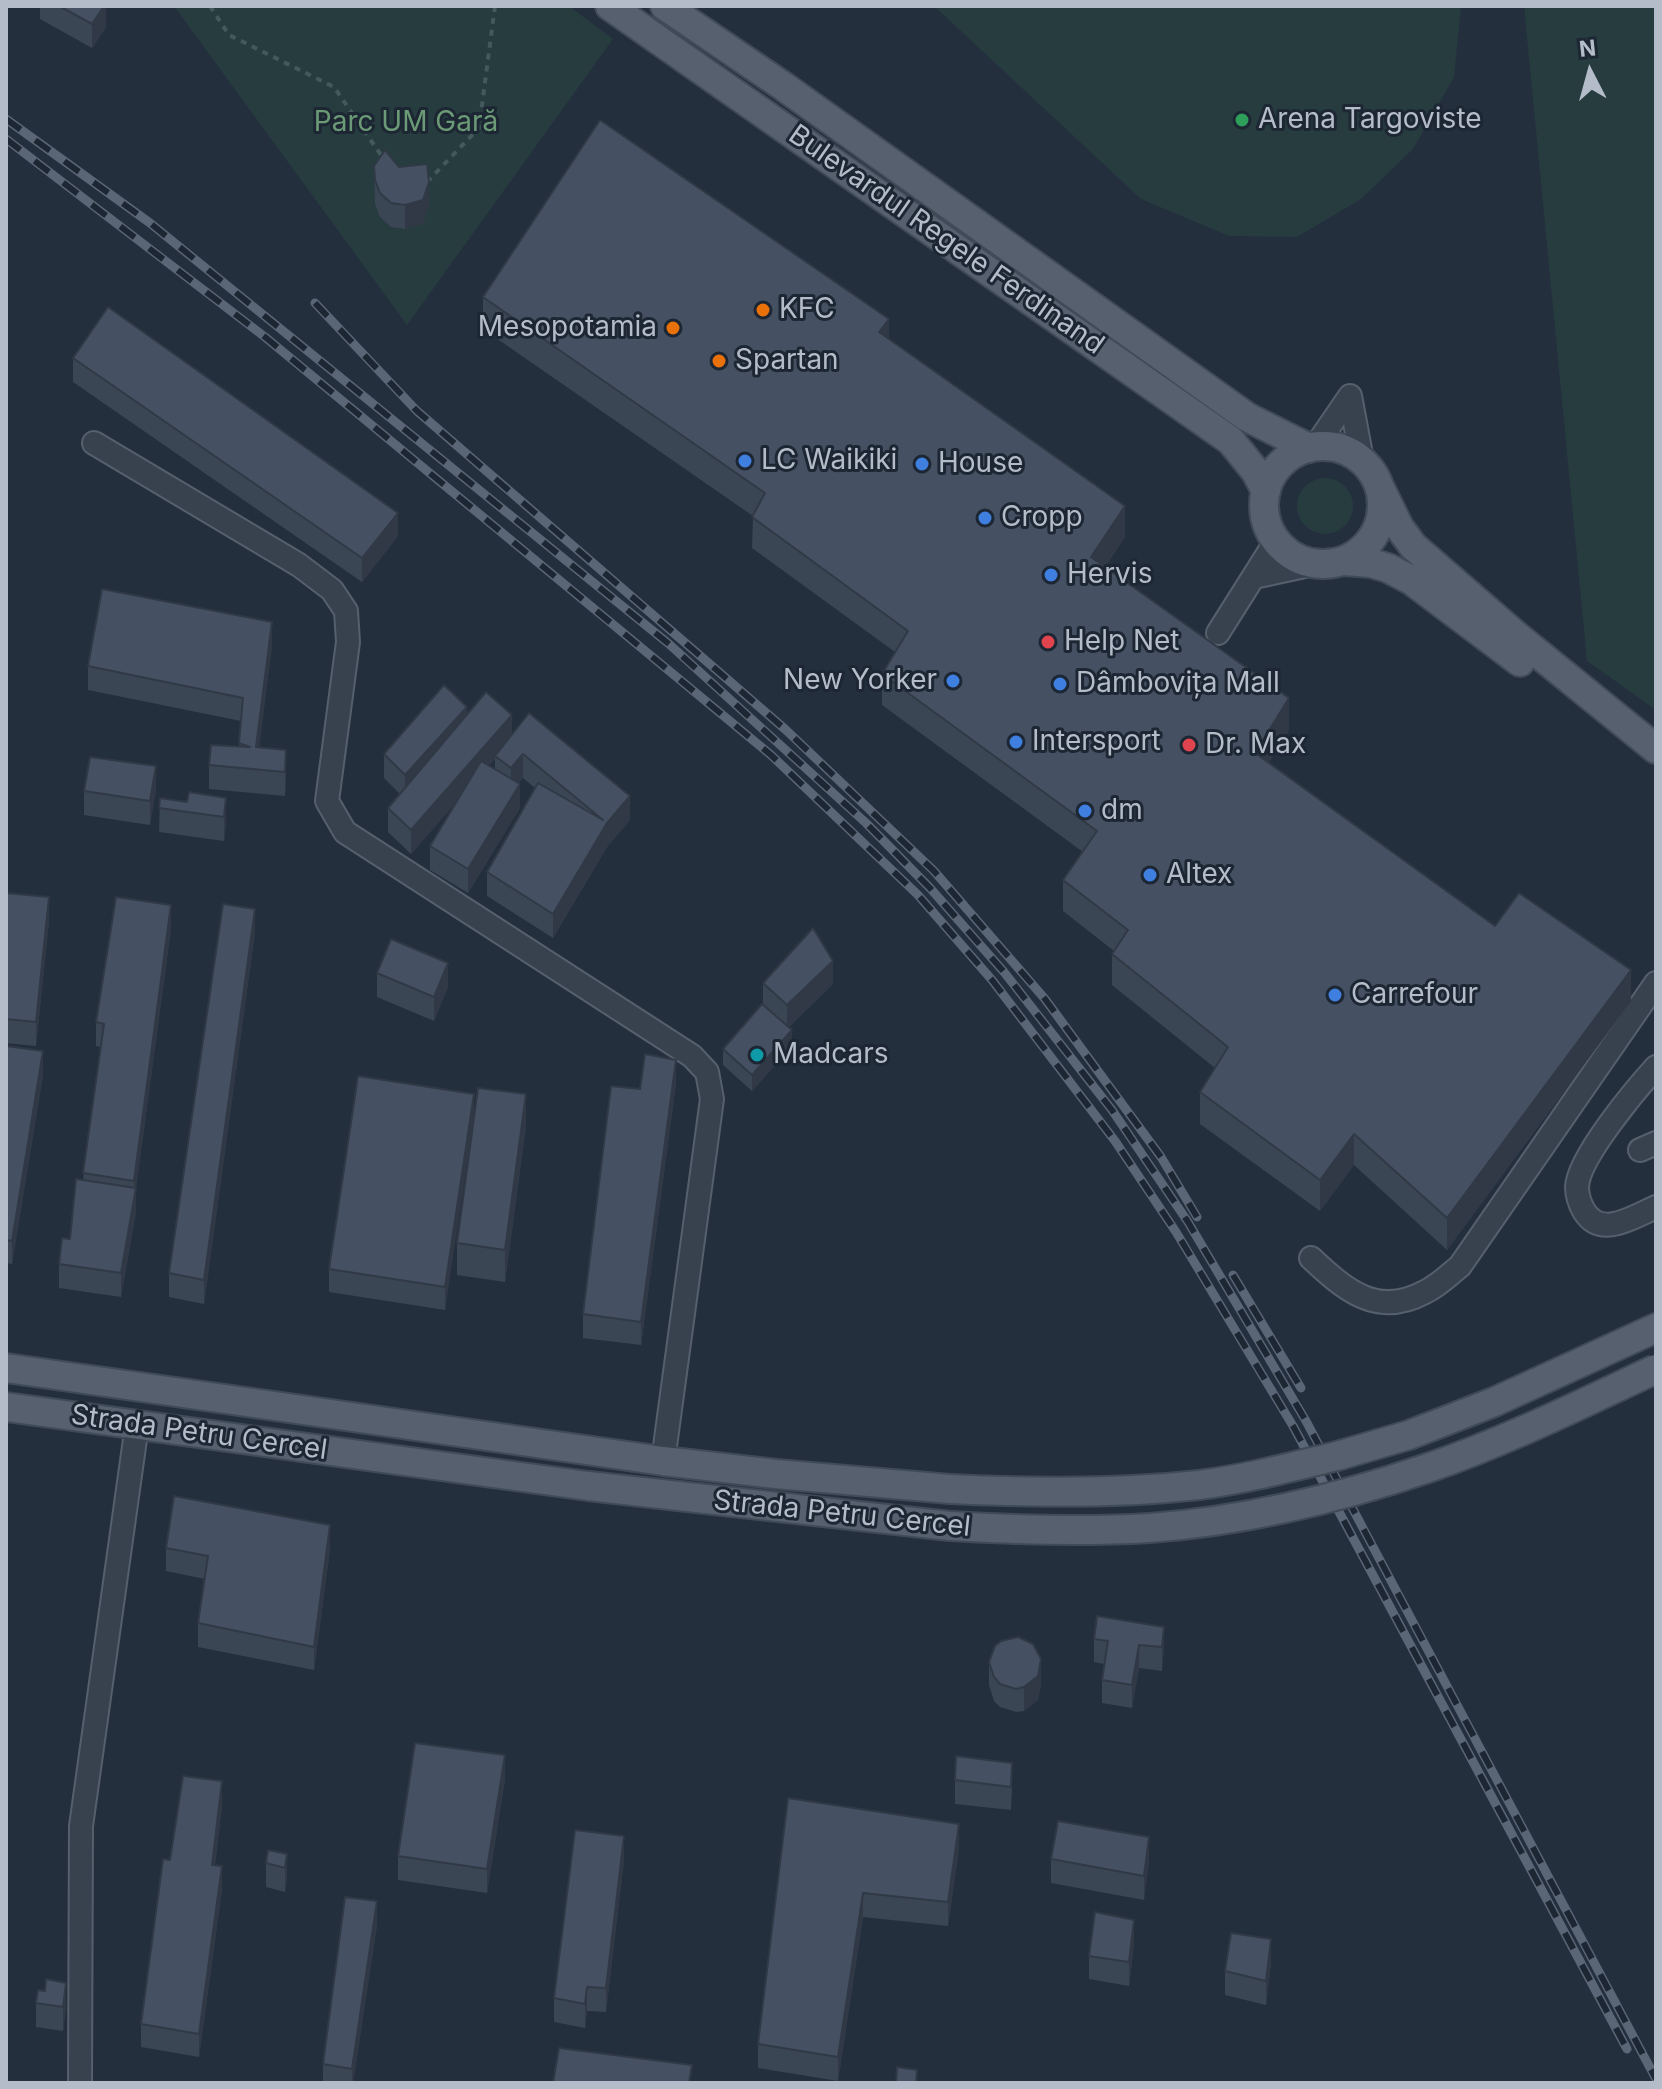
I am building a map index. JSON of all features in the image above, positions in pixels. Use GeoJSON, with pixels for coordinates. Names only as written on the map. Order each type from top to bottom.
{"type":"FeatureCollection","features":[{"type":"Feature","properties":{"kind":"main road","name":"Bulevardul Regele Ferdinand"},"geometry":{"type":"LineString","coordinates":[[610,6],[1231,441],[1256,472],[1266,491],[1264,509],[1267,525],[1276,541]]}},
{"type":"Feature","properties":{"kind":"main road","name":"Bulevardul Regele Ferdinand"},"geometry":{"type":"LineString","coordinates":[[665,6],[783,86],[1255,422],[1312,447]]}},
{"type":"Feature","properties":{"kind":"main road"},"geometry":{"type":"LineString","coordinates":[[1266,491],[1272,475],[1284,460],[1312,447],[1346,451],[1362,460],[1373,473],[1399,527],[1413,546],[1519,638],[1656,749]]}},
{"type":"Feature","properties":{"kind":"main road"},"geometry":{"type":"LineString","coordinates":[[1345,561],[1372,539],[1380,524],[1383,505],[1380,488]]}},
{"type":"Feature","properties":{"kind":"main road"},"geometry":{"type":"LineString","coordinates":[[1276,541],[1286,552],[1314,564],[1345,561],[1371,563],[1411,580],[1656,762]]}},
{"type":"Feature","properties":{"kind":"main road","name":"Strada Petru Cercel"},"geometry":{"type":"LineString","coordinates":[[6,1368],[663,1461],[950,1489],[1084,1493],[1217,1482],[1337,1456],[1409,1435],[1494,1402],[1656,1328]]}},
{"type":"Feature","properties":{"kind":"main road","name":"Strada Petru Cercel"},"geometry":{"type":"LineString","coordinates":[[6,1407],[603,1488],[950,1526],[1028,1530],[1151,1527],[1211,1521],[1369,1487],[1509,1437],[1656,1369]]}},
{"type":"Feature","properties":{"kind":"main road"},"geometry":{"type":"LineString","coordinates":[[137,1425],[143,1387]]}},
{"type":"Feature","properties":{"kind":"lane"},"geometry":{"type":"LineString","coordinates":[[1312,447],[1350,396],[1362,460]]}},
{"type":"Feature","properties":{"kind":"lane"},"geometry":{"type":"LineString","coordinates":[[94,443],[299,565],[332,590],[346,611],[348,642],[327,801],[345,832],[679,1047],[707,1072],[712,1099],[663,1461]]}},
{"type":"Feature","properties":{"kind":"lane"},"geometry":{"type":"LineString","coordinates":[[1218,633],[1276,541]]}},
{"type":"Feature","properties":{"kind":"lane"},"geometry":{"type":"LineString","coordinates":[[1254,577],[1314,564]]}},
{"type":"Feature","properties":{"kind":"lane"},"geometry":{"type":"LineString","coordinates":[[1311,1258],[1334,1280],[1357,1295],[1379,1302],[1402,1302],[1427,1292],[1460,1266],[1656,983]]}},
{"type":"Feature","properties":{"kind":"lane"},"geometry":{"type":"LineString","coordinates":[[1656,1067],[1605,1131],[1586,1160],[1577,1185],[1581,1204],[1589,1219],[1600,1225],[1615,1225],[1656,1207]]}},
{"type":"Feature","properties":{"kind":"lane"},"geometry":{"type":"LineString","coordinates":[[80,2083],[81,1826],[137,1425]]}},
{"type":"Feature","properties":{"kind":"path"},"geometry":{"type":"LineString","coordinates":[[210,6],[229,35],[334,87],[389,166]]}},
{"type":"Feature","properties":{"kind":"path"},"geometry":{"type":"LineString","coordinates":[[424,186],[479,128],[495,6]]}},
{"type":"Feature","properties":{"kind":"green space","name":"Parc UM Gară"},"geometry":{"type":"Polygon","coordinates":[[[174,6],[569,6],[613,39],[407,325],[174,6]]]}},
{"type":"Feature","properties":{"kind":"green space","name":"Arena Targoviste"},"geometry":{"type":"Polygon","coordinates":[[[934,6],[1461,6],[1454,77],[1413,149],[1361,199],[1297,237],[1229,236],[1141,199],[934,6]]]}},
{"type":"Feature","properties":{"kind":"green space"},"geometry":{"type":"Polygon","coordinates":[[[1524,6],[1656,6],[1656,710],[1587,661],[1524,6]]]}},
{"type":"Feature","properties":{"kind":"green space"},"geometry":{"type":"Polygon","coordinates":[[[1325,478],[1345,486],[1353,506],[1345,526],[1325,534],[1305,526],[1297,506],[1305,486],[1325,478]]]}},
{"type":"Feature","properties":{"kind":"building"},"geometry":{"type":"Polygon","coordinates":[[[59,6],[104,6],[92,24],[59,6]]]}},
{"type":"Feature","properties":{"kind":"building","name":"Dâmbovița Mall"},"geometry":{"type":"Polygon","coordinates":[[[600,120],[889,319],[879,332],[1125,506],[1091,557],[1289,698],[1255,753],[1495,926],[1519,893],[1631,970],[1447,1218],[1354,1134],[1320,1180],[1200,1092],[1228,1047],[1112,954],[1128,930],[1063,880],[1097,831],[882,674],[908,631],[752,517],[765,493],[483,297],[600,120]]]}},
{"type":"Feature","properties":{"kind":"building"},"geometry":{"type":"Polygon","coordinates":[[[385,150],[399,167],[427,164],[429,182],[423,200],[405,205],[391,203],[380,193],[374,166],[385,150]]]}},
{"type":"Feature","properties":{"kind":"building"},"geometry":{"type":"Polygon","coordinates":[[[108,307],[398,513],[362,558],[73,358],[108,307]]]}},
{"type":"Feature","properties":{"kind":"building"},"geometry":{"type":"Polygon","coordinates":[[[102,589],[272,622],[256,747],[286,750],[285,772],[209,765],[211,745],[250,747],[239,743],[243,698],[88,666],[102,589]]]}},
{"type":"Feature","properties":{"kind":"building"},"geometry":{"type":"Polygon","coordinates":[[[444,685],[467,707],[405,775],[384,754],[444,685]]]}},
{"type":"Feature","properties":{"kind":"building"},"geometry":{"type":"Polygon","coordinates":[[[486,692],[512,715],[411,830],[388,808],[486,692]]]}},
{"type":"Feature","properties":{"kind":"building"},"geometry":{"type":"Polygon","coordinates":[[[529,713],[630,796],[607,823],[553,914],[487,872],[538,783],[603,820],[523,754],[511,768],[495,756],[529,713]]]}},
{"type":"Feature","properties":{"kind":"building"},"geometry":{"type":"Polygon","coordinates":[[[90,757],[156,766],[150,801],[84,791],[90,757]]]}},
{"type":"Feature","properties":{"kind":"building"},"geometry":{"type":"Polygon","coordinates":[[[481,761],[520,784],[468,869],[430,846],[481,761]]]}},
{"type":"Feature","properties":{"kind":"building"},"geometry":{"type":"Polygon","coordinates":[[[189,792],[226,798],[224,817],[159,808],[160,798],[187,802],[189,792]]]}},
{"type":"Feature","properties":{"kind":"building"},"geometry":{"type":"Polygon","coordinates":[[[6,893],[49,897],[36,1022],[6,1019],[6,893]]]}},
{"type":"Feature","properties":{"kind":"building"},"geometry":{"type":"Polygon","coordinates":[[[116,897],[171,905],[134,1181],[83,1173],[104,1024],[96,1022],[116,897]]]}},
{"type":"Feature","properties":{"kind":"building"},"geometry":{"type":"Polygon","coordinates":[[[223,904],[255,909],[204,1280],[169,1273],[223,904]]]}},
{"type":"Feature","properties":{"kind":"building"},"geometry":{"type":"Polygon","coordinates":[[[813,928],[833,961],[787,1005],[763,983],[813,928]]]}},
{"type":"Feature","properties":{"kind":"building"},"geometry":{"type":"Polygon","coordinates":[[[391,939],[448,963],[434,997],[377,973],[391,939]]]}},
{"type":"Feature","properties":{"kind":"building"},"geometry":{"type":"Polygon","coordinates":[[[762,1004],[792,1030],[752,1075],[723,1049],[762,1004]]]}},
{"type":"Feature","properties":{"kind":"building"},"geometry":{"type":"Polygon","coordinates":[[[6,1046],[43,1051],[12,1241],[6,1240],[6,1046]]]}},
{"type":"Feature","properties":{"kind":"building"},"geometry":{"type":"Polygon","coordinates":[[[645,1054],[676,1060],[641,1322],[583,1314],[611,1086],[640,1089],[645,1054]]]}},
{"type":"Feature","properties":{"kind":"building"},"geometry":{"type":"Polygon","coordinates":[[[358,1076],[474,1094],[445,1287],[329,1269],[358,1076]]]}},
{"type":"Feature","properties":{"kind":"building"},"geometry":{"type":"Polygon","coordinates":[[[478,1088],[526,1094],[505,1250],[457,1243],[478,1088]]]}},
{"type":"Feature","properties":{"kind":"building"},"geometry":{"type":"Polygon","coordinates":[[[76,1179],[136,1188],[121,1273],[59,1264],[62,1238],[70,1239],[76,1179]]]}},
{"type":"Feature","properties":{"kind":"building"},"geometry":{"type":"Polygon","coordinates":[[[174,1496],[330,1525],[314,1647],[198,1623],[208,1556],[166,1548],[174,1496]]]}},
{"type":"Feature","properties":{"kind":"building"},"geometry":{"type":"Polygon","coordinates":[[[1097,1616],[1164,1627],[1162,1647],[1139,1645],[1132,1685],[1102,1680],[1108,1641],[1094,1639],[1097,1616]]]}},
{"type":"Feature","properties":{"kind":"building"},"geometry":{"type":"Polygon","coordinates":[[[1018,1637],[1033,1644],[1041,1659],[1038,1676],[1016,1689],[1000,1684],[989,1662],[995,1646],[1001,1641],[1018,1637]]]}},
{"type":"Feature","properties":{"kind":"building"},"geometry":{"type":"Polygon","coordinates":[[[415,1743],[505,1755],[487,1869],[398,1856],[415,1743]]]}},
{"type":"Feature","properties":{"kind":"building"},"geometry":{"type":"Polygon","coordinates":[[[956,1756],[1012,1763],[1011,1787],[955,1780],[956,1756]]]}},
{"type":"Feature","properties":{"kind":"building"},"geometry":{"type":"Polygon","coordinates":[[[183,1776],[222,1781],[212,1865],[222,1866],[199,2034],[141,2024],[163,1859],[170,1860],[183,1776]]]}},
{"type":"Feature","properties":{"kind":"building"},"geometry":{"type":"Polygon","coordinates":[[[788,1798],[959,1824],[948,1902],[863,1893],[838,2057],[758,2044],[788,1798]]]}},
{"type":"Feature","properties":{"kind":"building"},"geometry":{"type":"Polygon","coordinates":[[[1058,1821],[1149,1837],[1144,1876],[1051,1859],[1058,1821]]]}},
{"type":"Feature","properties":{"kind":"building"},"geometry":{"type":"Polygon","coordinates":[[[575,1830],[624,1836],[606,1988],[587,1987],[585,2004],[554,1998],[575,1830]]]}},
{"type":"Feature","properties":{"kind":"building"},"geometry":{"type":"Polygon","coordinates":[[[268,1850],[287,1854],[285,1868],[266,1863],[268,1850]]]}},
{"type":"Feature","properties":{"kind":"building"},"geometry":{"type":"Polygon","coordinates":[[[345,1897],[377,1901],[352,2069],[323,2064],[345,1897]]]}},
{"type":"Feature","properties":{"kind":"building"},"geometry":{"type":"Polygon","coordinates":[[[1095,1912],[1134,1920],[1129,1962],[1089,1956],[1095,1912]]]}},
{"type":"Feature","properties":{"kind":"building"},"geometry":{"type":"Polygon","coordinates":[[[1231,1933],[1271,1939],[1266,1981],[1225,1971],[1231,1933]]]}},
{"type":"Feature","properties":{"kind":"building"},"geometry":{"type":"Polygon","coordinates":[[[46,1979],[66,1983],[63,2007],[36,2003],[38,1990],[45,1991],[46,1979]]]}},
{"type":"Feature","properties":{"kind":"building"},"geometry":{"type":"Polygon","coordinates":[[[559,2048],[692,2065],[689,2083],[553,2083],[559,2048]]]}},
{"type":"Feature","properties":{"kind":"building"},"geometry":{"type":"Polygon","coordinates":[[[897,2067],[917,2070],[916,2083],[896,2083],[897,2067]]]}},
{"type":"Feature","properties":{"kind":"railway"},"geometry":{"type":"LineString","coordinates":[[6,119],[150,223],[669,644],[866,823],[930,888],[1004,972],[1112,1110],[1188,1222],[1306,1421],[1656,2079]]}},
{"type":"Feature","properties":{"kind":"railway"},"geometry":{"type":"LineString","coordinates":[[6,139],[265,337],[771,755],[918,895],[992,980],[1115,1141],[1176,1232],[1293,1426],[1627,2049]]}},
{"type":"Feature","properties":{"kind":"railway"},"geometry":{"type":"LineString","coordinates":[[315,303],[417,411],[786,730],[934,871],[1045,999],[1161,1157],[1197,1217]]}},
{"type":"Feature","properties":{"kind":"railway"},"geometry":{"type":"LineString","coordinates":[[1233,1275],[1301,1388]]}},
{"type":"Feature","properties":{"kind":"place","name":"Arena Targoviste"},"geometry":{"type":"Point","coordinates":[1242,120]}},
{"type":"Feature","properties":{"kind":"place","name":"KFC"},"geometry":{"type":"Point","coordinates":[763,310]}},
{"type":"Feature","properties":{"kind":"place","name":"Mesopotamia"},"geometry":{"type":"Point","coordinates":[673,328]}},
{"type":"Feature","properties":{"kind":"place","name":"Spartan"},"geometry":{"type":"Point","coordinates":[719,361]}},
{"type":"Feature","properties":{"kind":"place","name":"LC Waikiki"},"geometry":{"type":"Point","coordinates":[745,461]}},
{"type":"Feature","properties":{"kind":"place","name":"House"},"geometry":{"type":"Point","coordinates":[922,464]}},
{"type":"Feature","properties":{"kind":"place","name":"Cropp"},"geometry":{"type":"Point","coordinates":[985,518]}},
{"type":"Feature","properties":{"kind":"place","name":"Hervis"},"geometry":{"type":"Point","coordinates":[1051,575]}},
{"type":"Feature","properties":{"kind":"place","name":"Help Net"},"geometry":{"type":"Point","coordinates":[1048,642]}},
{"type":"Feature","properties":{"kind":"place","name":"New Yorker"},"geometry":{"type":"Point","coordinates":[953,681]}},
{"type":"Feature","properties":{"kind":"place","name":"Dâmbovița Mall"},"geometry":{"type":"Point","coordinates":[1060,684]}},
{"type":"Feature","properties":{"kind":"place","name":"Intersport"},"geometry":{"type":"Point","coordinates":[1016,742]}},
{"type":"Feature","properties":{"kind":"place","name":"Dr. Max"},"geometry":{"type":"Point","coordinates":[1189,745]}},
{"type":"Feature","properties":{"kind":"place","name":"dm"},"geometry":{"type":"Point","coordinates":[1085,811]}},
{"type":"Feature","properties":{"kind":"place","name":"Altex"},"geometry":{"type":"Point","coordinates":[1150,875]}},
{"type":"Feature","properties":{"kind":"place","name":"Carrefour"},"geometry":{"type":"Point","coordinates":[1335,995]}},
{"type":"Feature","properties":{"kind":"place","name":"Madcars"},"geometry":{"type":"Point","coordinates":[757,1055]}}]}
